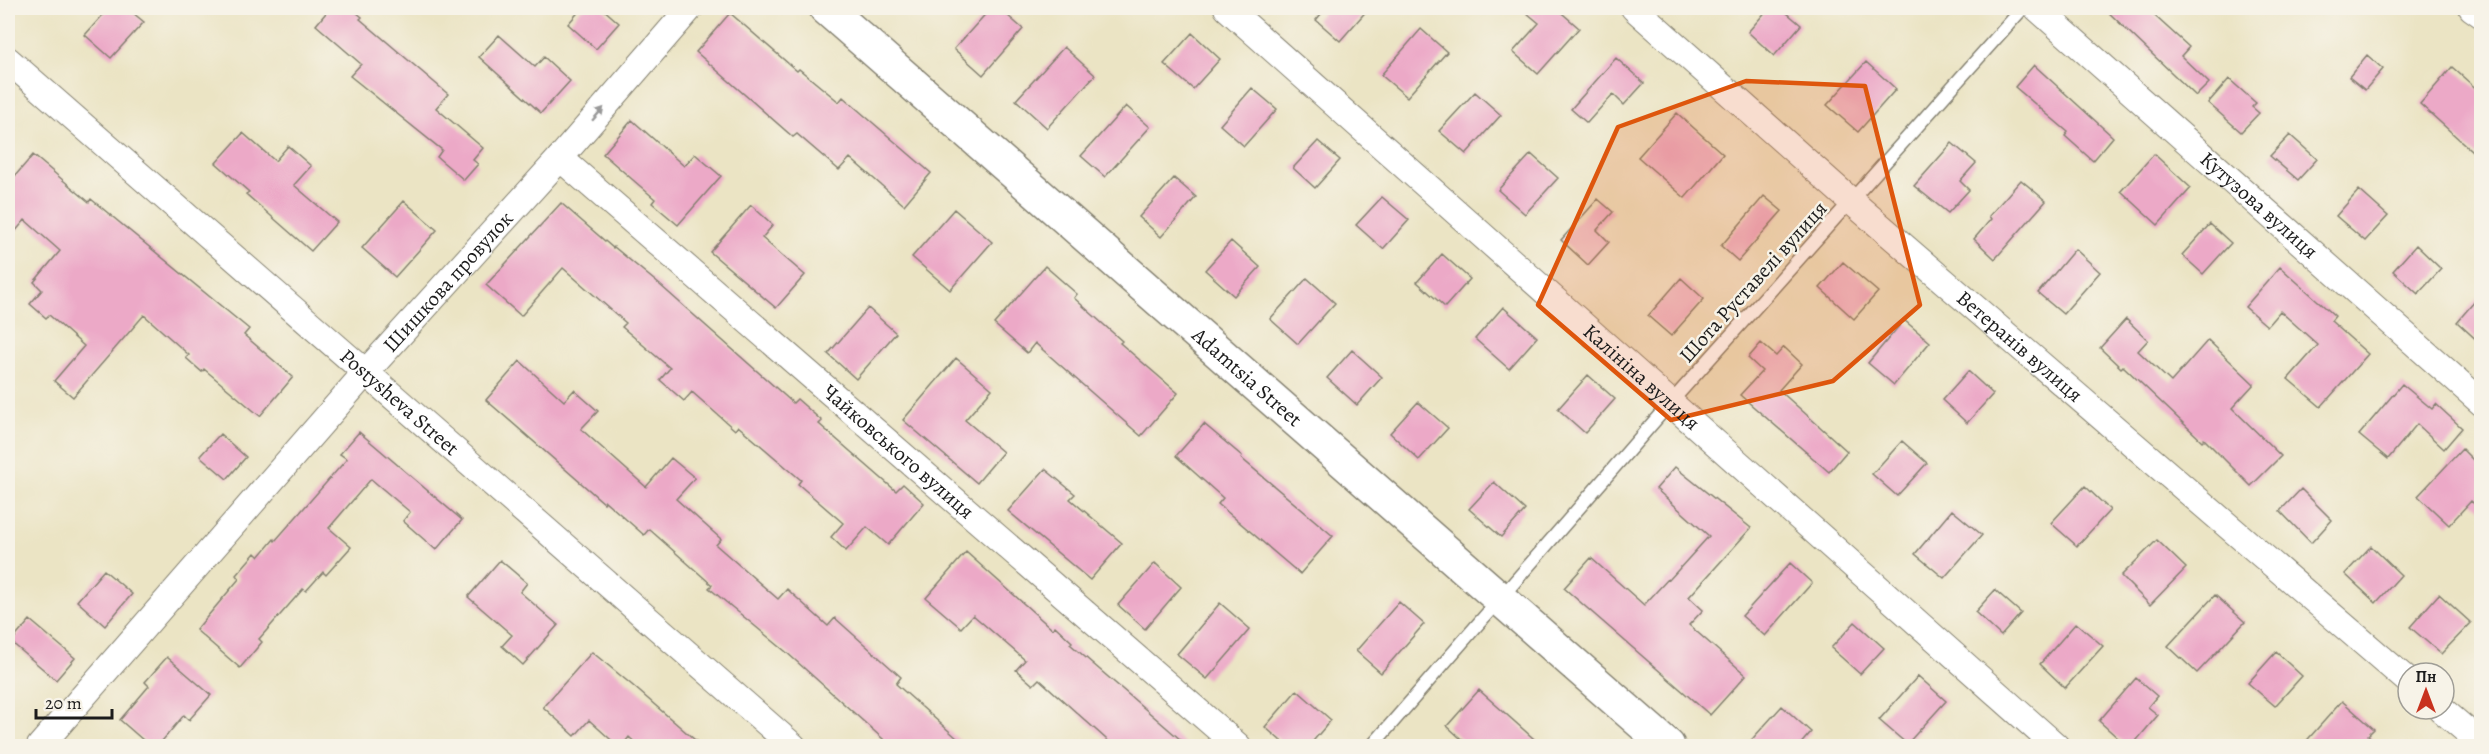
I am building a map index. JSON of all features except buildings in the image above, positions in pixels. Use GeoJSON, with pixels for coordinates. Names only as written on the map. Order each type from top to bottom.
{"type":"FeatureCollection","features":[{"type":"Feature","properties":{"kind":"street","name":"Шишкова провулок"},"geometry":{"type":"LineString","coordinates":[[40,747],[366,372],[560,158],[690,8]]}},
{"type":"Feature","properties":{"kind":"street","name":"Adamtsia Street"},"geometry":{"type":"LineString","coordinates":[[826,8],[1668,747]]}},
{"type":"Feature","properties":{"kind":"street","name":"Калініна вулиця"},"geometry":{"type":"LineString","coordinates":[[1227,8],[2056,747]]}},
{"type":"Feature","properties":{"kind":"street","name":"Ветеранів вулиця"},"geometry":{"type":"LineString","coordinates":[[1634,8],[1851,201],[2396,671]]}},
{"type":"Feature","properties":{"kind":"street","name":"Кутузова вулиця"},"geometry":{"type":"LineString","coordinates":[[2037,8],[2481,403]]}},
{"type":"Feature","properties":{"kind":"street"},"geometry":{"type":"LineString","coordinates":[[2472,8],[2481,15]]}},
{"type":"Feature","properties":{"kind":"street","name":"Postysheva Street"},"geometry":{"type":"LineString","coordinates":[[8,60],[793,747]]}},
{"type":"Feature","properties":{"kind":"street","name":"Чайковського вулиця"},"geometry":{"type":"LineString","coordinates":[[560,158],[1238,747]]}},
{"type":"Feature","properties":{"kind":"street"},"geometry":{"type":"LineString","coordinates":[[2455,721],[2481,744]]}},
{"type":"Feature","properties":{"kind":"lane","name":"Шота Руставелі вулиця"},"geometry":{"type":"LineString","coordinates":[[1372,747],[1671,402],[2023,8]]}},
{"type":"Feature","properties":{"kind":"highlighted area"},"geometry":{"type":"Polygon","coordinates":[[[1746,81],[1865,86],[1920,305],[1833,381],[1671,420],[1538,305],[1618,127],[1746,81]]]}}]}
